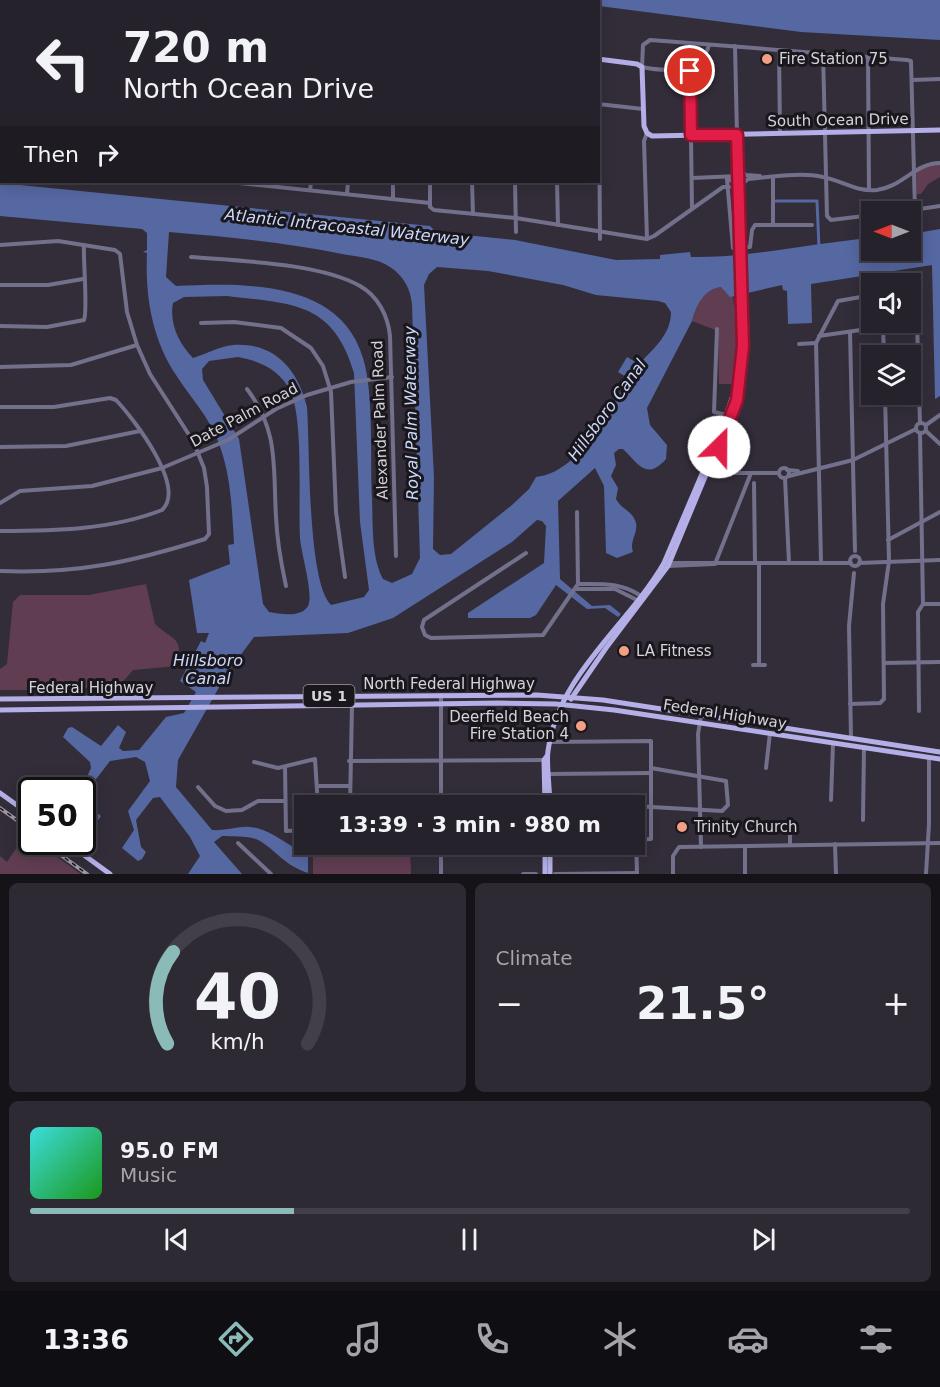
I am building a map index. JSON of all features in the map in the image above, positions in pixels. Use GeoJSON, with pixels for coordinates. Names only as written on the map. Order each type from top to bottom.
{"type":"FeatureCollection","features":[{"type":"Feature","properties":{"kind":"main road"},"geometry":{"type":"LineString","coordinates":[[600,59],[637,64],[642,67],[647,133]]}},
{"type":"Feature","properties":{"kind":"main road","name":"South Ocean Drive"},"geometry":{"type":"LineString","coordinates":[[647,133],[652,136],[940,130]]}},
{"type":"Feature","properties":{"kind":"main road"},"geometry":{"type":"LineString","coordinates":[[564,705],[600,657],[607,637],[668,564],[705,474],[712,464],[729,416],[739,378],[743,306],[737,135]]}},
{"type":"Feature","properties":{"kind":"main road"},"geometry":{"type":"LineString","coordinates":[[545,795],[545,758],[565,697],[603,646],[637,609],[668,564],[701,490],[712,450],[729,416]]}},
{"type":"Feature","properties":{"kind":"main road"},"geometry":{"type":"LineString","coordinates":[[637,609],[639,598]]}},
{"type":"Feature","properties":{"kind":"main road"},"geometry":{"type":"LineString","coordinates":[[581,685],[581,693],[589,698]]}},
{"type":"Feature","properties":{"kind":"main road","name":"North Federal Highway"},"geometry":{"type":"LineString","coordinates":[[217,699],[441,695],[572,697]]}},
{"type":"Feature","properties":{"kind":"main road"},"geometry":{"type":"LineString","coordinates":[[313,705],[316,700],[324,696]]}},
{"type":"Feature","properties":{"kind":"main road"},"geometry":{"type":"LineString","coordinates":[[369,705],[377,701],[379,696]]}},
{"type":"Feature","properties":{"kind":"main road"},"geometry":{"type":"LineString","coordinates":[[298,706],[309,697]]}},
{"type":"Feature","properties":{"kind":"main road","name":"Federal Highway"},"geometry":{"type":"LineString","coordinates":[[572,697],[698,716],[835,743],[940,759]]}},
{"type":"Feature","properties":{"kind":"main road","name":"Federal Highway"},"geometry":{"type":"LineString","coordinates":[[0,699],[217,699]]}},
{"type":"Feature","properties":{"kind":"main road"},"geometry":{"type":"LineString","coordinates":[[89,709],[100,699]]}},
{"type":"Feature","properties":{"kind":"main road"},"geometry":{"type":"LineString","coordinates":[[75,709],[83,706],[86,700]]}},
{"type":"Feature","properties":{"kind":"main road","name":"North Federal Highway"},"geometry":{"type":"LineString","coordinates":[[213,707],[505,703]]}},
{"type":"Feature","properties":{"kind":"main road","name":"Federal Highway"},"geometry":{"type":"LineString","coordinates":[[505,703],[564,705],[758,732],[780,728],[940,752]]}},
{"type":"Feature","properties":{"kind":"main road","name":"Federal Highway"},"geometry":{"type":"LineString","coordinates":[[0,710],[213,707]]}},
{"type":"Feature","properties":{"kind":"main road"},"geometry":{"type":"LineString","coordinates":[[835,743],[851,738]]}},
{"type":"Feature","properties":{"kind":"main road"},"geometry":{"type":"LineString","coordinates":[[852,746],[863,740]]}},
{"type":"Feature","properties":{"kind":"main road"},"geometry":{"type":"LineString","coordinates":[[911,754],[923,749]]}},
{"type":"Feature","properties":{"kind":"main road"},"geometry":{"type":"LineString","coordinates":[[929,757],[940,752]]}},
{"type":"Feature","properties":{"kind":"main road"},"geometry":{"type":"LineString","coordinates":[[545,758],[550,774],[550,795]]}},
{"type":"Feature","properties":{"kind":"main road"},"geometry":{"type":"LineString","coordinates":[[0,793],[18,806]]}},
{"type":"Feature","properties":{"kind":"main road"},"geometry":{"type":"LineString","coordinates":[[84,855],[110,874]]}},
{"type":"Feature","properties":{"kind":"main road"},"geometry":{"type":"LineString","coordinates":[[550,855],[550,874]]}},
{"type":"Feature","properties":{"kind":"main road"},"geometry":{"type":"LineString","coordinates":[[545,857],[550,863]]}},
{"type":"Feature","properties":{"kind":"main road"},"geometry":{"type":"LineString","coordinates":[[545,857],[545,874]]}},
{"type":"Feature","properties":{"kind":"street"},"geometry":{"type":"LineString","coordinates":[[709,45],[703,58],[690,67],[642,67],[644,42],[650,40],[911,61],[915,201]]}},
{"type":"Feature","properties":{"kind":"street"},"geometry":{"type":"LineString","coordinates":[[735,46],[737,135]]}},
{"type":"Feature","properties":{"kind":"street"},"geometry":{"type":"LineString","coordinates":[[779,50],[780,133]]}},
{"type":"Feature","properties":{"kind":"street"},"geometry":{"type":"LineString","coordinates":[[823,53],[828,219],[861,216]]}},
{"type":"Feature","properties":{"kind":"street"},"geometry":{"type":"LineString","coordinates":[[868,57],[869,190]]}},
{"type":"Feature","properties":{"kind":"street"},"geometry":{"type":"LineString","coordinates":[[690,67],[692,209]]}},
{"type":"Feature","properties":{"kind":"street"},"geometry":{"type":"LineString","coordinates":[[912,80],[940,79]]}},
{"type":"Feature","properties":{"kind":"street"},"geometry":{"type":"LineString","coordinates":[[600,104],[644,109]]}},
{"type":"Feature","properties":{"kind":"street"},"geometry":{"type":"LineString","coordinates":[[647,133],[644,141],[647,238]]}},
{"type":"Feature","properties":{"kind":"street"},"geometry":{"type":"LineString","coordinates":[[692,178],[727,178],[739,173],[773,177],[825,177],[847,187],[869,190],[891,186],[923,165],[940,163]]}},
{"type":"Feature","properties":{"kind":"street"},"geometry":{"type":"LineString","coordinates":[[727,178],[740,186],[748,179],[773,177]]}},
{"type":"Feature","properties":{"kind":"street"},"geometry":{"type":"LineString","coordinates":[[773,177],[773,225]]}},
{"type":"Feature","properties":{"kind":"street"},"geometry":{"type":"LineString","coordinates":[[727,178],[733,248],[750,247],[752,230],[755,225],[812,225]]}},
{"type":"Feature","properties":{"kind":"street"},"geometry":{"type":"LineString","coordinates":[[257,183],[430,203]]}},
{"type":"Feature","properties":{"kind":"street"},"geometry":{"type":"LineString","coordinates":[[310,190],[311,183]]}},
{"type":"Feature","properties":{"kind":"street"},"geometry":{"type":"LineString","coordinates":[[347,194],[348,183]]}},
{"type":"Feature","properties":{"kind":"street"},"geometry":{"type":"LineString","coordinates":[[393,183],[393,199]]}},
{"type":"Feature","properties":{"kind":"street"},"geometry":{"type":"LineString","coordinates":[[430,183],[431,209],[516,218],[647,238],[654,236],[718,190],[729,187]]}},
{"type":"Feature","properties":{"kind":"street"},"geometry":{"type":"LineString","coordinates":[[472,183],[473,214]]}},
{"type":"Feature","properties":{"kind":"street"},"geometry":{"type":"LineString","coordinates":[[515,183],[516,232]]}},
{"type":"Feature","properties":{"kind":"street"},"geometry":{"type":"LineString","coordinates":[[557,183],[558,225]]}},
{"type":"Feature","properties":{"kind":"street"},"geometry":{"type":"LineString","coordinates":[[600,183],[600,239]]}},
{"type":"Feature","properties":{"kind":"street"},"geometry":{"type":"LineString","coordinates":[[921,209],[940,206]]}},
{"type":"Feature","properties":{"kind":"street"},"geometry":{"type":"LineString","coordinates":[[0,245],[42,241],[115,250],[121,255],[125,300],[137,345],[150,374],[198,453],[207,487],[208,537],[157,555],[118,564],[64,572],[0,571]]}},
{"type":"Feature","properties":{"kind":"street"},"geometry":{"type":"LineString","coordinates":[[0,327],[47,327],[81,322],[86,314],[83,279],[84,245]]}},
{"type":"Feature","properties":{"kind":"street","name":"Alexander Palm Road"},"geometry":{"type":"LineString","coordinates":[[190,257],[290,267],[360,285],[379,304],[388,323],[392,377],[396,556]]}},
{"type":"Feature","properties":{"kind":"street"},"geometry":{"type":"LineString","coordinates":[[0,285],[48,285],[83,279]]}},
{"type":"Feature","properties":{"kind":"street"},"geometry":{"type":"LineString","coordinates":[[821,562],[816,343],[838,301],[861,297]]}},
{"type":"Feature","properties":{"kind":"street"},"geometry":{"type":"LineString","coordinates":[[201,323],[246,323],[272,326],[289,332],[315,352],[330,387],[336,512],[345,577]]}},
{"type":"Feature","properties":{"kind":"street"},"geometry":{"type":"LineString","coordinates":[[717,329],[714,412],[729,416]]}},
{"type":"Feature","properties":{"kind":"street"},"geometry":{"type":"LineString","coordinates":[[818,336],[861,330]]}},
{"type":"Feature","properties":{"kind":"street"},"geometry":{"type":"LineString","coordinates":[[850,332],[855,551],[852,561],[854,573],[849,626],[851,738]]}},
{"type":"Feature","properties":{"kind":"street"},"geometry":{"type":"LineString","coordinates":[[916,333],[922,560],[922,604],[918,612],[919,711]]}},
{"type":"Feature","properties":{"kind":"street"},"geometry":{"type":"LineString","coordinates":[[799,344],[816,343]]}},
{"type":"Feature","properties":{"kind":"street"},"geometry":{"type":"LineString","coordinates":[[0,367],[71,365],[95,360],[137,345]]}},
{"type":"Feature","properties":{"kind":"street","name":"Date Palm Road"},"geometry":{"type":"LineString","coordinates":[[1,500],[20,491],[92,486],[162,468],[215,446],[290,402],[307,395],[351,382],[392,377]]}},
{"type":"Feature","properties":{"kind":"street"},"geometry":{"type":"LineString","coordinates":[[247,388],[265,416],[273,442],[278,538],[286,586]]}},
{"type":"Feature","properties":{"kind":"street"},"geometry":{"type":"LineString","coordinates":[[0,407],[54,407],[112,398],[118,402],[140,431],[162,468],[168,498],[167,505],[162,510],[84,528],[0,531]]}},
{"type":"Feature","properties":{"kind":"street"},"geometry":{"type":"LineString","coordinates":[[850,704],[882,701],[883,604],[889,561],[885,405]]}},
{"type":"Feature","properties":{"kind":"street"},"geometry":{"type":"LineString","coordinates":[[926,425],[940,415]]}},
{"type":"Feature","properties":{"kind":"street"},"geometry":{"type":"LineString","coordinates":[[920,423],[926,425]]}},
{"type":"Feature","properties":{"kind":"street"},"geometry":{"type":"LineString","coordinates":[[926,425],[926,431]]}},
{"type":"Feature","properties":{"kind":"street"},"geometry":{"type":"LineString","coordinates":[[0,447],[73,445],[140,431]]}},
{"type":"Feature","properties":{"kind":"street"},"geometry":{"type":"LineString","coordinates":[[779,472],[787,477],[853,460],[918,431],[926,431],[940,444]]}},
{"type":"Feature","properties":{"kind":"street"},"geometry":{"type":"LineString","coordinates":[[712,464],[724,473]]}},
{"type":"Feature","properties":{"kind":"street"},"geometry":{"type":"LineString","coordinates":[[705,474],[779,472],[782,469],[819,470]]}},
{"type":"Feature","properties":{"kind":"street"},"geometry":{"type":"LineString","coordinates":[[787,470],[789,563]]}},
{"type":"Feature","properties":{"kind":"street"},"geometry":{"type":"LineString","coordinates":[[715,564],[751,473]]}},
{"type":"Feature","properties":{"kind":"street"},"geometry":{"type":"LineString","coordinates":[[754,483],[759,665]]}},
{"type":"Feature","properties":{"kind":"street"},"geometry":{"type":"LineString","coordinates":[[746,490],[754,496]]}},
{"type":"Feature","properties":{"kind":"street"},"geometry":{"type":"LineString","coordinates":[[526,553],[424,620],[422,627],[426,635],[431,638],[543,635],[576,588],[577,512]]}},
{"type":"Feature","properties":{"kind":"street"},"geometry":{"type":"LineString","coordinates":[[888,540],[940,512]]}},
{"type":"Feature","properties":{"kind":"street"},"geometry":{"type":"LineString","coordinates":[[854,573],[859,561],[855,551]]}},
{"type":"Feature","properties":{"kind":"street"},"geometry":{"type":"LineString","coordinates":[[668,564],[940,560]]}},
{"type":"Feature","properties":{"kind":"street"},"geometry":{"type":"LineString","coordinates":[[852,561],[859,561]]}},
{"type":"Feature","properties":{"kind":"street"},"geometry":{"type":"LineString","coordinates":[[576,588],[601,586],[621,588],[639,598]]}},
{"type":"Feature","properties":{"kind":"street"},"geometry":{"type":"LineString","coordinates":[[922,604],[940,604]]}},
{"type":"Feature","properties":{"kind":"street"},"geometry":{"type":"LineString","coordinates":[[884,663],[940,662]]}},
{"type":"Feature","properties":{"kind":"street"},"geometry":{"type":"LineString","coordinates":[[753,665],[765,665]]}},
{"type":"Feature","properties":{"kind":"street"},"geometry":{"type":"LineString","coordinates":[[441,695],[441,795]]}},
{"type":"Feature","properties":{"kind":"street"},"geometry":{"type":"LineString","coordinates":[[350,795],[352,705]]}},
{"type":"Feature","properties":{"kind":"street"},"geometry":{"type":"LineString","coordinates":[[698,716],[700,847]]}},
{"type":"Feature","properties":{"kind":"street"},"geometry":{"type":"LineString","coordinates":[[766,768],[770,730]]}},
{"type":"Feature","properties":{"kind":"street"},"geometry":{"type":"LineString","coordinates":[[549,741],[651,741],[651,839],[645,839]]}},
{"type":"Feature","properties":{"kind":"street"},"geometry":{"type":"LineString","coordinates":[[831,800],[835,743]]}},
{"type":"Feature","properties":{"kind":"street"},"geometry":{"type":"LineString","coordinates":[[863,820],[864,747]]}},
{"type":"Feature","properties":{"kind":"street"},"geometry":{"type":"LineString","coordinates":[[926,874],[929,757]]}},
{"type":"Feature","properties":{"kind":"street"},"geometry":{"type":"LineString","coordinates":[[349,761],[545,758]]}},
{"type":"Feature","properties":{"kind":"street"},"geometry":{"type":"LineString","coordinates":[[254,762],[285,767],[315,759],[318,795]]}},
{"type":"Feature","properties":{"kind":"street"},"geometry":{"type":"LineString","coordinates":[[285,767],[286,831],[294,831]]}},
{"type":"Feature","properties":{"kind":"street"},"geometry":{"type":"LineString","coordinates":[[550,774],[651,771],[726,781],[726,809],[700,811],[645,806]]}},
{"type":"Feature","properties":{"kind":"street"},"geometry":{"type":"LineString","coordinates":[[318,786],[350,786]]}},
{"type":"Feature","properties":{"kind":"street"},"geometry":{"type":"LineString","coordinates":[[198,787],[215,806],[226,811],[242,810],[258,801],[285,801]]}},
{"type":"Feature","properties":{"kind":"street"},"geometry":{"type":"LineString","coordinates":[[790,828],[790,844]]}},
{"type":"Feature","properties":{"kind":"street"},"geometry":{"type":"LineString","coordinates":[[238,843],[271,874]]}},
{"type":"Feature","properties":{"kind":"street"},"geometry":{"type":"LineString","coordinates":[[673,874],[675,851],[679,847],[940,843]]}},
{"type":"Feature","properties":{"kind":"street"},"geometry":{"type":"LineString","coordinates":[[836,844],[836,874]]}},
{"type":"Feature","properties":{"kind":"street"},"geometry":{"type":"LineString","coordinates":[[745,846],[745,874]]}},
{"type":"Feature","properties":{"kind":"street"},"geometry":{"type":"LineString","coordinates":[[441,855],[441,874]]}},
{"type":"Feature","properties":{"kind":"street"},"geometry":{"type":"LineString","coordinates":[[555,874],[637,873],[636,855]]}},
{"type":"Feature","properties":{"kind":"street"},"geometry":{"type":"LineString","coordinates":[[523,874],[536,874]]}},
{"type":"Feature","properties":{"kind":"shaded area"},"geometry":{"type":"Polygon","coordinates":[[[940,164],[940,177],[928,184],[921,194],[917,194],[916,171],[924,166],[940,164]]]}},
{"type":"Feature","properties":{"kind":"shaded area"},"geometry":{"type":"Polygon","coordinates":[[[721,287],[733,296],[734,306],[739,306],[739,350],[733,384],[719,384],[718,331],[692,321],[698,304],[705,295],[721,287]]]}},
{"type":"Feature","properties":{"kind":"shaded area"},"geometry":{"type":"Polygon","coordinates":[[[146,584],[155,624],[178,644],[176,666],[133,670],[121,684],[72,690],[0,690],[0,669],[7,664],[13,602],[20,595],[89,595],[146,584]]]}},
{"type":"Feature","properties":{"kind":"shaded area"},"geometry":{"type":"Polygon","coordinates":[[[18,846],[18,855],[54,855],[81,874],[0,874],[0,856],[7,862],[18,846]]]}},
{"type":"Feature","properties":{"kind":"shaded area"},"geometry":{"type":"Polygon","coordinates":[[[313,855],[410,855],[411,874],[313,874],[313,855]]]}},
{"type":"Feature","properties":{"kind":"water"},"geometry":{"type":"Polygon","coordinates":[[[600,0],[940,0],[940,40],[801,32],[600,6],[600,0]]]}},
{"type":"Feature","properties":{"kind":"water"},"geometry":{"type":"Polygon","coordinates":[[[0,183],[430,226],[436,232],[515,240],[616,260],[660,259],[660,255],[690,252],[691,257],[714,257],[861,239],[861,261],[921,261],[921,232],[940,229],[940,396],[935,399],[932,265],[881,273],[861,273],[861,276],[811,284],[812,323],[788,324],[787,291],[783,290],[782,285],[730,297],[721,287],[710,291],[698,304],[692,321],[647,408],[650,425],[667,445],[666,459],[659,466],[647,469],[637,464],[623,449],[614,453],[616,465],[611,476],[618,488],[616,499],[636,523],[632,544],[633,552],[617,558],[606,553],[604,486],[595,468],[558,501],[560,579],[592,606],[610,605],[621,614],[618,617],[605,608],[587,609],[556,585],[536,615],[530,618],[468,618],[468,613],[544,563],[546,526],[542,521],[537,520],[512,542],[393,618],[348,633],[254,637],[226,675],[178,760],[176,787],[212,830],[246,827],[266,831],[294,847],[294,855],[308,855],[308,873],[293,866],[256,839],[222,836],[214,842],[242,874],[188,874],[200,856],[190,837],[160,797],[153,798],[136,820],[141,847],[146,852],[142,859],[138,861],[122,848],[134,830],[128,811],[150,781],[145,762],[136,757],[110,761],[96,779],[96,777],[87,777],[91,768],[90,762],[63,737],[68,728],[72,727],[101,746],[118,725],[126,732],[119,748],[123,751],[139,750],[166,717],[184,713],[196,692],[180,681],[201,641],[205,643],[209,633],[197,633],[189,580],[230,564],[228,545],[234,544],[226,466],[218,441],[210,424],[168,361],[156,332],[147,285],[147,253],[143,252],[147,250],[147,233],[142,229],[0,216],[0,183]],[[169,232],[166,277],[176,286],[230,285],[286,291],[311,300],[333,313],[351,332],[363,358],[369,389],[376,561],[383,579],[392,583],[412,574],[420,558],[412,305],[403,279],[385,264],[367,258],[278,243],[169,232]],[[437,267],[429,274],[424,285],[434,477],[433,549],[440,555],[451,554],[512,505],[529,489],[536,477],[552,473],[579,452],[602,423],[629,379],[618,372],[627,357],[639,364],[665,335],[671,312],[665,303],[658,301],[596,295],[563,285],[488,271],[437,267]],[[227,296],[184,297],[173,303],[172,318],[179,340],[193,358],[218,348],[248,345],[272,354],[291,370],[298,381],[307,407],[311,512],[323,591],[331,605],[364,597],[369,590],[360,522],[354,373],[345,349],[334,332],[321,319],[307,311],[271,301],[227,296]],[[238,357],[209,361],[202,369],[203,380],[239,439],[263,604],[269,612],[296,614],[308,606],[309,593],[300,538],[300,462],[294,404],[290,391],[281,377],[254,361],[238,357]]]}},
{"type":"Feature","properties":{"kind":"water"},"geometry":{"type":"Polygon","coordinates":[[[96,812],[101,816],[96,823],[96,812]]]}},
{"type":"Feature","properties":{"kind":"waterway"},"geometry":{"type":"LineString","coordinates":[[776,201],[817,201],[819,248]]}},
{"type":"Feature","properties":{"kind":"railway"},"geometry":{"type":"LineString","coordinates":[[0,808],[18,821]]}},
{"type":"Feature","properties":{"kind":"railway"},"geometry":{"type":"LineString","coordinates":[[61,855],[87,874]]}},
{"type":"Feature","properties":{"kind":"place","name":"Fire Station 75"},"geometry":{"type":"Point","coordinates":[767,59]}},
{"type":"Feature","properties":{"kind":"place","name":"LA Fitness"},"geometry":{"type":"Point","coordinates":[624,651]}},
{"type":"Feature","properties":{"kind":"place","name":"Deerfield Beach Fire Station 4"},"geometry":{"type":"Point","coordinates":[581,726]}},
{"type":"Feature","properties":{"kind":"place","name":"Trinity Church"},"geometry":{"type":"Point","coordinates":[682,827]}},
{"type":"Feature","properties":{"kind":"route"},"geometry":{"type":"LineString","coordinates":[[690,71],[691,135],[737,135],[743,346],[737,400],[719,447]]}},
{"type":"Feature","properties":{"kind":"water label","name":"Atlantic Intracoastal Waterway"},"geometry":{"type":"Point","coordinates":[347,227]}},
{"type":"Feature","properties":{"kind":"water label","name":"Hillsboro Canal"},"geometry":{"type":"Point","coordinates":[607,410]}},
{"type":"Feature","properties":{"kind":"water label","name":"Royal Palm Waterway"},"geometry":{"type":"Point","coordinates":[411,413]}},
{"type":"Feature","properties":{"kind":"water label","name":"Hillsboro Canal"},"geometry":{"type":"Point","coordinates":[208,669]}}]}
